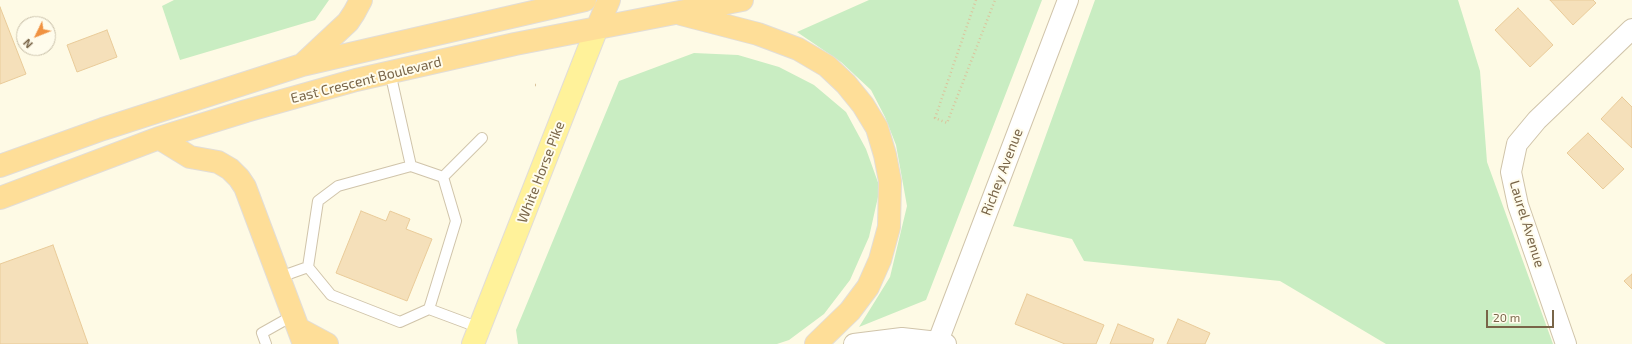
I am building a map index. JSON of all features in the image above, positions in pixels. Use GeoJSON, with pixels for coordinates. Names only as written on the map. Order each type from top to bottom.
{"type":"FeatureCollection","features":[{"type":"Feature","properties":{"kind":"highway"},"geometry":{"type":"LineString","coordinates":[[302,65],[348,22],[361,0]]}},
{"type":"Feature","properties":{"kind":"highway"},"geometry":{"type":"LineString","coordinates":[[514,0],[546,8]]}},
{"type":"Feature","properties":{"kind":"highway","name":"East Crescent Boulevard"},"geometry":{"type":"LineString","coordinates":[[0,166],[103,129],[302,65],[585,0]]}},
{"type":"Feature","properties":{"kind":"highway","name":"White Horse Pike"},"geometry":{"type":"LineString","coordinates":[[596,28],[609,0]]}},
{"type":"Feature","properties":{"kind":"highway","name":"East Crescent Boulevard"},"geometry":{"type":"LineString","coordinates":[[0,198],[159,138],[246,111],[356,80],[515,44],[742,0]]}},
{"type":"Feature","properties":{"kind":"highway"},"geometry":{"type":"LineString","coordinates":[[674,12],[758,34],[798,49],[827,66],[846,84],[863,105],[876,128],[885,155],[890,181],[889,227],[880,260],[868,287],[850,311],[816,344]]}},
{"type":"Feature","properties":{"kind":"highway"},"geometry":{"type":"LineString","coordinates":[[159,138],[190,157],[218,162],[230,169],[239,178],[245,187],[299,329],[327,344]]}},
{"type":"Feature","properties":{"kind":"main road","name":"White Horse Pike"},"geometry":{"type":"LineString","coordinates":[[476,336],[596,28]]}},
{"type":"Feature","properties":{"kind":"street","name":"Richey Avenue"},"geometry":{"type":"LineString","coordinates":[[940,343],[1068,0]]}},
{"type":"Feature","properties":{"kind":"street","name":"Laurel Avenue"},"geometry":{"type":"LineString","coordinates":[[1566,344],[1518,205],[1511,172],[1517,144],[1532,126],[1632,28]]}},
{"type":"Feature","properties":{"kind":"street"},"geometry":{"type":"LineString","coordinates":[[854,344],[902,338],[940,343]]}},
{"type":"Feature","properties":{"kind":"lane"},"geometry":{"type":"LineString","coordinates":[[390,72],[411,166]]}},
{"type":"Feature","properties":{"kind":"lane"},"geometry":{"type":"LineString","coordinates":[[443,177],[482,138]]}},
{"type":"Feature","properties":{"kind":"lane"},"geometry":{"type":"LineString","coordinates":[[411,166],[443,177],[456,221],[429,309],[400,322],[331,295],[308,267],[318,201],[338,186],[411,166]]}},
{"type":"Feature","properties":{"kind":"lane"},"geometry":{"type":"LineString","coordinates":[[280,277],[308,267]]}},
{"type":"Feature","properties":{"kind":"lane"},"geometry":{"type":"LineString","coordinates":[[429,309],[476,336]]}},
{"type":"Feature","properties":{"kind":"lane"},"geometry":{"type":"LineString","coordinates":[[266,344],[262,333],[299,329]]}},
{"type":"Feature","properties":{"kind":"path"},"geometry":{"type":"LineString","coordinates":[[976,0],[935,118],[947,123],[995,0]]}},
{"type":"Feature","properties":{"kind":"path"},"geometry":{"type":"LineString","coordinates":[[534,85],[539,85]]}},
{"type":"Feature","properties":{"kind":"green space"},"geometry":{"type":"Polygon","coordinates":[[[174,0],[329,0],[315,20],[180,60],[162,6],[174,0]]]}},
{"type":"Feature","properties":{"kind":"green space"},"geometry":{"type":"Polygon","coordinates":[[[869,0],[1042,0],[926,300],[859,327],[890,277],[907,206],[896,145],[885,117],[871,90],[841,62],[797,32],[869,0]]]}},
{"type":"Feature","properties":{"kind":"green space"},"geometry":{"type":"Polygon","coordinates":[[[1095,0],[1458,0],[1480,71],[1487,162],[1553,344],[1386,344],[1280,281],[1084,261],[1072,239],[1013,226],[1095,0]]]}},
{"type":"Feature","properties":{"kind":"green space"},"geometry":{"type":"Polygon","coordinates":[[[694,53],[738,55],[779,67],[814,85],[846,112],[866,149],[880,188],[869,237],[850,280],[824,314],[789,340],[777,344],[518,344],[516,330],[619,81],[694,53]]]}},
{"type":"Feature","properties":{"kind":"building"},"geometry":{"type":"Polygon","coordinates":[[[1550,0],[1593,0],[1596,3],[1573,25],[1550,0]]]}},
{"type":"Feature","properties":{"kind":"building"},"geometry":{"type":"Polygon","coordinates":[[[0,7],[16,48],[16,56],[19,56],[26,74],[0,84],[0,7]]]}},
{"type":"Feature","properties":{"kind":"building"},"geometry":{"type":"Polygon","coordinates":[[[1518,8],[1553,45],[1530,67],[1495,30],[1518,8]]]}},
{"type":"Feature","properties":{"kind":"building"},"geometry":{"type":"Polygon","coordinates":[[[107,30],[117,57],[77,72],[67,45],[107,30]]]}},
{"type":"Feature","properties":{"kind":"building"},"geometry":{"type":"Polygon","coordinates":[[[1622,97],[1632,107],[1632,148],[1601,119],[1622,97]]]}},
{"type":"Feature","properties":{"kind":"building"},"geometry":{"type":"Polygon","coordinates":[[[1588,133],[1624,169],[1603,189],[1567,153],[1588,133]]]}},
{"type":"Feature","properties":{"kind":"building"},"geometry":{"type":"Polygon","coordinates":[[[361,211],[386,221],[390,211],[410,219],[406,229],[432,239],[407,301],[336,273],[361,211]]]}},
{"type":"Feature","properties":{"kind":"building"},"geometry":{"type":"Polygon","coordinates":[[[53,245],[88,344],[0,344],[0,264],[53,245]]]}},
{"type":"Feature","properties":{"kind":"building"},"geometry":{"type":"Polygon","coordinates":[[[1632,274],[1632,289],[1624,281],[1632,274]]]}},
{"type":"Feature","properties":{"kind":"building"},"geometry":{"type":"Polygon","coordinates":[[[1027,294],[1104,325],[1096,344],[1065,344],[1015,324],[1027,294]]]}},
{"type":"Feature","properties":{"kind":"building"},"geometry":{"type":"Polygon","coordinates":[[[1178,319],[1210,333],[1205,344],[1167,344],[1178,319]]]}},
{"type":"Feature","properties":{"kind":"building"},"geometry":{"type":"Polygon","coordinates":[[[1118,324],[1154,339],[1152,344],[1110,344],[1118,324]]]}}]}
